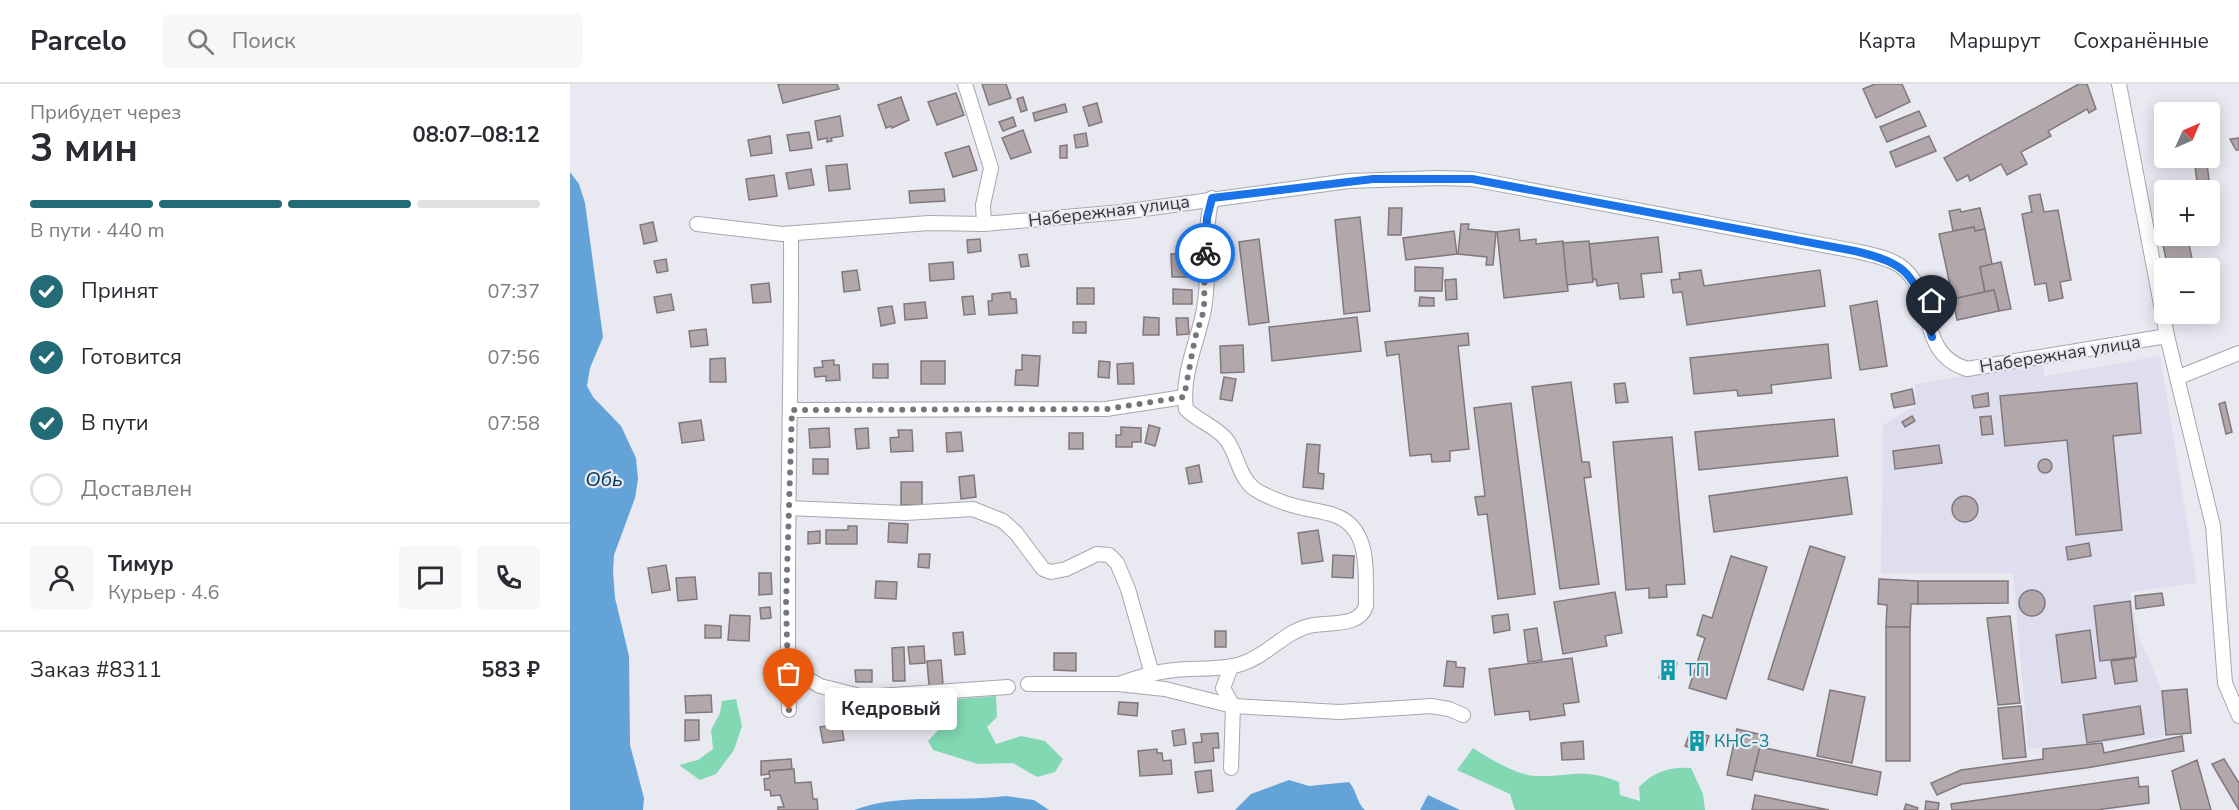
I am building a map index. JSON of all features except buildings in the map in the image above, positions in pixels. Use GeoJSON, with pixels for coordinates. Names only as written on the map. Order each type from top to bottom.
{"type":"FeatureCollection","features":[{"type":"Feature","properties":{"kind":"street"},"geometry":{"type":"LineString","coordinates":[[965,84],[992,168],[983,205],[984,224]]}},
{"type":"Feature","properties":{"kind":"street"},"geometry":{"type":"LineString","coordinates":[[2119,84],[2167,336],[2212,526],[2225,683],[2239,716]]}},
{"type":"Feature","properties":{"kind":"street","name":"Набережная улица"},"geometry":{"type":"LineString","coordinates":[[697,224],[791,234],[928,223],[984,224],[1122,212],[1212,198],[1373,179],[1472,179],[1855,251],[1890,260],[1911,276],[1938,350],[1946,359],[1967,369],[2167,336]]}},
{"type":"Feature","properties":{"kind":"street"},"geometry":{"type":"LineString","coordinates":[[1118,684],[1152,674],[1231,667],[1257,658],[1295,632],[1310,626],[1356,620],[1364,613],[1366,606],[1364,552],[1358,532],[1352,524],[1343,519],[1299,508],[1253,488],[1243,475],[1228,441],[1186,409],[1184,397],[1195,338],[1204,310],[1205,237],[1212,198]]}},
{"type":"Feature","properties":{"kind":"street"},"geometry":{"type":"LineString","coordinates":[[789,710],[788,508],[792,410],[791,234]]}},
{"type":"Feature","properties":{"kind":"street"},"geometry":{"type":"LineString","coordinates":[[2178,377],[2239,354]]}},
{"type":"Feature","properties":{"kind":"street"},"geometry":{"type":"LineString","coordinates":[[792,410],[1098,409],[1184,397]]}},
{"type":"Feature","properties":{"kind":"street"},"geometry":{"type":"LineString","coordinates":[[788,508],[905,513],[973,509],[1003,521],[1016,533],[1043,568],[1051,572],[1066,569],[1097,554],[1109,555],[1117,563],[1128,590],[1152,674]]}},
{"type":"Feature","properties":{"kind":"street"},"geometry":{"type":"LineString","coordinates":[[788,667],[820,686],[864,697],[1008,687]]}},
{"type":"Feature","properties":{"kind":"street"},"geometry":{"type":"LineString","coordinates":[[1231,667],[1223,688],[1233,706],[1231,768]]}},
{"type":"Feature","properties":{"kind":"street"},"geometry":{"type":"LineString","coordinates":[[1028,684],[1118,684],[1165,689],[1233,706],[1339,712],[1431,706],[1449,709],[1463,715]]}},
{"type":"Feature","properties":{"kind":"shaded area"},"geometry":{"type":"Polygon","coordinates":[[[2160,356],[2197,583],[2130,592],[2138,635],[2162,690],[2164,737],[2028,749],[2013,573],[1881,573],[1883,425],[1917,405],[1915,384],[2043,362],[2044,376],[2160,356]]]}},
{"type":"Feature","properties":{"kind":"green space"},"geometry":{"type":"Polygon","coordinates":[[[996,696],[997,717],[987,727],[996,744],[1021,736],[1045,741],[1063,759],[1055,772],[1037,777],[1013,763],[978,764],[933,750],[928,741],[941,727],[947,700],[996,696]]]}},
{"type":"Feature","properties":{"kind":"green space"},"geometry":{"type":"Polygon","coordinates":[[[736,699],[742,726],[734,750],[716,774],[700,780],[679,765],[698,760],[713,749],[711,730],[720,713],[722,701],[736,699]]]}},
{"type":"Feature","properties":{"kind":"green space"},"geometry":{"type":"Polygon","coordinates":[[[1473,748],[1503,766],[1528,775],[1586,774],[1607,777],[1619,782],[1620,795],[1640,801],[1639,787],[1651,777],[1669,769],[1691,768],[1703,794],[1705,810],[1515,810],[1510,794],[1457,770],[1473,748]]]}},
{"type":"Feature","properties":{"kind":"water","name":"Обь"},"geometry":{"type":"Polygon","coordinates":[[[570,172],[579,184],[585,203],[603,337],[590,368],[587,386],[593,397],[621,426],[636,458],[638,479],[635,498],[614,555],[613,571],[615,598],[629,656],[630,745],[644,798],[643,810],[570,810],[570,172]]]}},
{"type":"Feature","properties":{"kind":"water"},"geometry":{"type":"Polygon","coordinates":[[[1289,780],[1309,786],[1349,782],[1365,810],[1235,810],[1251,794],[1289,780]]]}},
{"type":"Feature","properties":{"kind":"water"},"geometry":{"type":"Polygon","coordinates":[[[1428,795],[1460,810],[1420,810],[1428,795]]]}},
{"type":"Feature","properties":{"kind":"water"},"geometry":{"type":"Polygon","coordinates":[[[1006,796],[1034,800],[1049,810],[854,810],[891,801],[1006,796]]]}},
{"type":"Feature","properties":{"kind":"way so far"},"geometry":{"type":"LineString","coordinates":[[789,710],[786,604],[792,410],[808,408],[1107,409],[1184,397],[1195,338],[1204,310],[1205,253]]}},
{"type":"Feature","properties":{"kind":"place","name":"ТП"},"geometry":{"type":"Point","coordinates":[1668,670]}},
{"type":"Feature","properties":{"kind":"place","name":"Кедровый"},"geometry":{"type":"Point","coordinates":[789,710]}},
{"type":"Feature","properties":{"kind":"place","name":"КНС-3"},"geometry":{"type":"Point","coordinates":[1697,741]}},
{"type":"Feature","properties":{"kind":"route"},"geometry":{"type":"LineString","coordinates":[[1205,253],[1207,218],[1212,198],[1373,179],[1472,179],[1855,251],[1890,260],[1901,266],[1911,276],[1932,337]]}}]}
